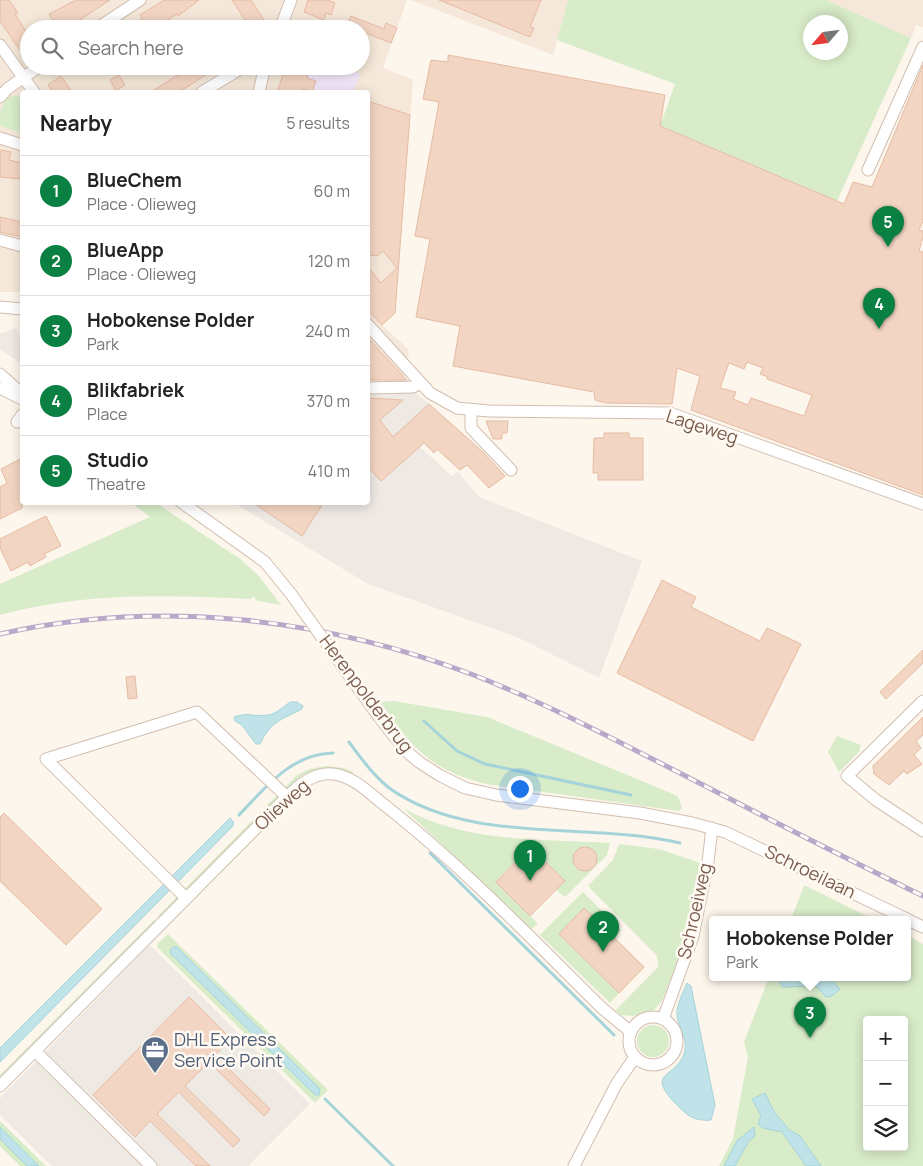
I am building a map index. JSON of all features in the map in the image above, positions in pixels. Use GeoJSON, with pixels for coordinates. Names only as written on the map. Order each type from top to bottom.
{"type":"FeatureCollection","features":[{"type":"Feature","properties":{"kind":"street"},"geometry":{"type":"LineString","coordinates":[[110,20],[140,0]]}},
{"type":"Feature","properties":{"kind":"street"},"geometry":{"type":"LineString","coordinates":[[283,20],[291,0]]}},
{"type":"Feature","properties":{"kind":"street"},"geometry":{"type":"LineString","coordinates":[[0,45],[20,72]]}},
{"type":"Feature","properties":{"kind":"street"},"geometry":{"type":"LineString","coordinates":[[868,170],[923,47]]}},
{"type":"Feature","properties":{"kind":"street"},"geometry":{"type":"LineString","coordinates":[[0,97],[27,75]]}},
{"type":"Feature","properties":{"kind":"street"},"geometry":{"type":"LineString","coordinates":[[205,90],[230,75]]}},
{"type":"Feature","properties":{"kind":"street"},"geometry":{"type":"LineString","coordinates":[[260,90],[261,75]]}},
{"type":"Feature","properties":{"kind":"street"},"geometry":{"type":"LineString","coordinates":[[24,77],[33,90]]}},
{"type":"Feature","properties":{"kind":"street"},"geometry":{"type":"LineString","coordinates":[[0,138],[20,144]]}},
{"type":"Feature","properties":{"kind":"street"},"geometry":{"type":"LineString","coordinates":[[0,240],[20,245]]}},
{"type":"Feature","properties":{"kind":"street"},"geometry":{"type":"LineString","coordinates":[[0,307],[20,309]]}},
{"type":"Feature","properties":{"kind":"street","name":"Lageweg"},"geometry":{"type":"LineString","coordinates":[[370,327],[420,383],[439,399],[457,408],[471,411],[670,413],[923,504]]}},
{"type":"Feature","properties":{"kind":"street"},"geometry":{"type":"LineString","coordinates":[[0,374],[20,392]]}},
{"type":"Feature","properties":{"kind":"street"},"geometry":{"type":"LineString","coordinates":[[370,388],[413,387],[420,383]]}},
{"type":"Feature","properties":{"kind":"street"},"geometry":{"type":"LineString","coordinates":[[0,388],[20,398]]}},
{"type":"Feature","properties":{"kind":"street"},"geometry":{"type":"LineString","coordinates":[[471,411],[471,428],[511,470]]}},
{"type":"Feature","properties":{"kind":"street","name":"Herenpolderbrug"},"geometry":{"type":"LineString","coordinates":[[185,505],[265,562],[291,594],[378,717],[406,751],[440,775],[465,788],[496,795],[640,813],[712,828]]}},
{"type":"Feature","properties":{"kind":"street"},"geometry":{"type":"LineString","coordinates":[[923,701],[846,776],[876,800],[923,830]]}},
{"type":"Feature","properties":{"kind":"street"},"geometry":{"type":"LineString","coordinates":[[186,898],[46,758],[197,712],[286,797]]}},
{"type":"Feature","properties":{"kind":"street","name":"Olieweg"},"geometry":{"type":"LineString","coordinates":[[0,1086],[286,797],[300,785],[321,775],[332,774],[357,784],[439,850],[603,1009],[631,1032]]}},
{"type":"Feature","properties":{"kind":"street","name":"Schroeilaan"},"geometry":{"type":"LineString","coordinates":[[712,828],[805,869],[901,916]]}},
{"type":"Feature","properties":{"kind":"street","name":"Schroeiweg"},"geometry":{"type":"LineString","coordinates":[[663,1020],[693,936],[712,828]]}},
{"type":"Feature","properties":{"kind":"street","name":"Schroeilaan"},"geometry":{"type":"LineString","coordinates":[[911,921],[923,927]]}},
{"type":"Feature","properties":{"kind":"street"},"geometry":{"type":"LineString","coordinates":[[650,1017],[663,1020],[673,1027],[676,1034],[676,1051],[671,1058],[656,1065],[648,1065],[635,1057],[630,1048],[631,1032],[642,1020],[650,1017]]}},
{"type":"Feature","properties":{"kind":"street"},"geometry":{"type":"LineString","coordinates":[[35,1051],[151,1166]]}},
{"type":"Feature","properties":{"kind":"street"},"geometry":{"type":"LineString","coordinates":[[574,1166],[616,1083],[635,1057]]}},
{"type":"Feature","properties":{"kind":"shaded area"},"geometry":{"type":"Polygon","coordinates":[[[0,0],[407,0],[383,68],[413,80],[395,313],[382,325],[409,350],[403,381],[370,380],[370,90],[20,90],[20,292],[0,292],[0,0]]]}},
{"type":"Feature","properties":{"kind":"shaded area"},"geometry":{"type":"Polygon","coordinates":[[[411,0],[568,0],[553,55],[411,0]]]}},
{"type":"Feature","properties":{"kind":"shaded area"},"geometry":{"type":"Polygon","coordinates":[[[826,0],[923,0],[923,27],[916,25],[911,38],[826,0]]]}},
{"type":"Feature","properties":{"kind":"shaded area"},"geometry":{"type":"Polygon","coordinates":[[[283,75],[360,75],[354,90],[278,90],[283,75]]]}},
{"type":"Feature","properties":{"kind":"shaded area"},"geometry":{"type":"Polygon","coordinates":[[[16,328],[20,337],[20,363],[0,349],[0,334],[16,328]]]}},
{"type":"Feature","properties":{"kind":"shaded area"},"geometry":{"type":"Polygon","coordinates":[[[370,380],[403,381],[436,410],[413,433],[420,447],[452,476],[458,472],[479,497],[642,561],[599,678],[517,637],[368,584],[237,505],[370,505],[370,380]]]}},
{"type":"Feature","properties":{"kind":"shaded area"},"geometry":{"type":"Polygon","coordinates":[[[150,945],[310,1104],[248,1166],[52,1166],[0,1115],[0,1098],[150,945]]]}},
{"type":"Feature","properties":{"kind":"green space"},"geometry":{"type":"Polygon","coordinates":[[[568,0],[826,0],[911,38],[837,201],[660,126],[675,84],[557,40],[568,0]]]}},
{"type":"Feature","properties":{"kind":"green space"},"geometry":{"type":"Polygon","coordinates":[[[15,95],[20,96],[20,132],[0,126],[2,108],[10,97],[15,95]]]}},
{"type":"Feature","properties":{"kind":"green space"},"geometry":{"type":"Polygon","coordinates":[[[135,505],[159,505],[240,559],[258,575],[281,605],[258,601],[253,596],[251,599],[125,597],[62,602],[0,615],[0,584],[150,517],[135,505]]]}},
{"type":"Feature","properties":{"kind":"green space"},"geometry":{"type":"Polygon","coordinates":[[[394,701],[487,717],[671,793],[678,797],[682,808],[679,811],[486,784],[450,772],[436,764],[412,744],[380,702],[394,701]]]}},
{"type":"Feature","properties":{"kind":"green space"},"geometry":{"type":"Polygon","coordinates":[[[837,736],[861,745],[859,752],[839,772],[828,752],[837,736]]]}},
{"type":"Feature","properties":{"kind":"green space"},"geometry":{"type":"Polygon","coordinates":[[[326,766],[344,768],[353,772],[352,774],[339,769],[326,768],[301,776],[160,917],[158,916],[296,776],[309,769],[326,766]]]}},
{"type":"Feature","properties":{"kind":"green space"},"geometry":{"type":"Polygon","coordinates":[[[403,808],[452,828],[477,833],[530,839],[610,843],[607,855],[565,897],[556,890],[565,881],[530,847],[496,881],[538,924],[532,929],[403,808]]]}},
{"type":"Feature","properties":{"kind":"green space"},"geometry":{"type":"Polygon","coordinates":[[[619,844],[659,849],[700,863],[680,954],[662,1001],[654,1010],[633,1016],[621,1015],[616,1010],[658,967],[657,956],[588,886],[613,860],[619,844]]]}},
{"type":"Feature","properties":{"kind":"green space"},"geometry":{"type":"Polygon","coordinates":[[[804,886],[806,886],[867,916],[792,916],[804,886]]]}},
{"type":"Feature","properties":{"kind":"green space"},"geometry":{"type":"Polygon","coordinates":[[[583,892],[621,930],[613,937],[584,909],[559,934],[619,993],[610,1003],[540,935],[583,892]]]}},
{"type":"Feature","properties":{"kind":"green space"},"geometry":{"type":"Polygon","coordinates":[[[154,920],[156,921],[0,1079],[0,1075],[154,920]]]}},
{"type":"Feature","properties":{"kind":"green space"},"geometry":{"type":"Polygon","coordinates":[[[168,934],[328,1090],[315,1103],[157,947],[158,943],[168,934]]]}},
{"type":"Feature","properties":{"kind":"green space"},"geometry":{"type":"Polygon","coordinates":[[[911,938],[923,944],[923,1166],[719,1166],[733,1139],[748,1057],[744,1042],[767,981],[911,981],[911,938]]]}},
{"type":"Feature","properties":{"kind":"green space"},"geometry":{"type":"Polygon","coordinates":[[[653,1025],[659,1026],[664,1030],[668,1035],[668,1047],[664,1052],[659,1056],[653,1057],[647,1056],[642,1052],[638,1047],[637,1041],[638,1035],[642,1030],[647,1026],[653,1025]]]}},
{"type":"Feature","properties":{"kind":"green space"},"geometry":{"type":"Polygon","coordinates":[[[0,1121],[46,1166],[20,1166],[0,1146],[0,1121]]]}},
{"type":"Feature","properties":{"kind":"water"},"geometry":{"type":"Polygon","coordinates":[[[290,702],[297,702],[303,706],[302,709],[282,719],[268,730],[260,744],[256,744],[242,725],[235,721],[234,717],[238,716],[271,714],[290,702]]]}},
{"type":"Feature","properties":{"kind":"water"},"geometry":{"type":"Polygon","coordinates":[[[230,818],[234,823],[232,827],[0,1062],[0,1048],[230,818]]]}},
{"type":"Feature","properties":{"kind":"water"},"geometry":{"type":"Polygon","coordinates":[[[173,947],[177,947],[320,1089],[319,1095],[315,1095],[171,954],[170,950],[173,947]]]}},
{"type":"Feature","properties":{"kind":"water"},"geometry":{"type":"Polygon","coordinates":[[[779,981],[833,981],[840,989],[832,996],[826,997],[816,986],[783,987],[779,981]]]}},
{"type":"Feature","properties":{"kind":"water"},"geometry":{"type":"Polygon","coordinates":[[[687,983],[691,986],[715,1105],[711,1120],[694,1118],[687,1114],[668,1096],[663,1087],[662,1080],[681,1060],[685,1050],[685,1041],[677,1012],[687,983]]]}},
{"type":"Feature","properties":{"kind":"water"},"geometry":{"type":"Polygon","coordinates":[[[765,1093],[773,1110],[789,1130],[800,1136],[821,1166],[806,1166],[782,1132],[763,1128],[758,1124],[761,1116],[752,1099],[765,1093]]]}},
{"type":"Feature","properties":{"kind":"water"},"geometry":{"type":"Polygon","coordinates":[[[0,1127],[39,1166],[27,1166],[0,1139],[0,1127]]]}},
{"type":"Feature","properties":{"kind":"water"},"geometry":{"type":"Polygon","coordinates":[[[754,1127],[755,1136],[749,1141],[735,1166],[724,1166],[737,1141],[754,1127]]]}},
{"type":"Feature","properties":{"kind":"building"},"geometry":{"type":"Polygon","coordinates":[[[0,0],[9,0],[18,13],[15,14],[20,22],[20,48],[19,49],[0,21],[0,0]]]}},
{"type":"Feature","properties":{"kind":"building"},"geometry":{"type":"Polygon","coordinates":[[[76,0],[110,0],[80,20],[53,20],[49,14],[76,0]]]}},
{"type":"Feature","properties":{"kind":"building"},"geometry":{"type":"Polygon","coordinates":[[[164,0],[199,0],[178,16],[177,14],[168,20],[140,20],[142,19],[140,15],[164,0]]]}},
{"type":"Feature","properties":{"kind":"building"},"geometry":{"type":"Polygon","coordinates":[[[232,0],[251,0],[264,20],[245,20],[232,0]]]}},
{"type":"Feature","properties":{"kind":"building"},"geometry":{"type":"Polygon","coordinates":[[[308,0],[327,0],[335,3],[331,15],[326,13],[324,20],[304,12],[308,0]]]}},
{"type":"Feature","properties":{"kind":"building"},"geometry":{"type":"Polygon","coordinates":[[[439,0],[541,0],[530,27],[534,28],[530,37],[439,0]]]}},
{"type":"Feature","properties":{"kind":"building"},"geometry":{"type":"Polygon","coordinates":[[[351,16],[361,20],[349,20],[351,16]]]}},
{"type":"Feature","properties":{"kind":"building"},"geometry":{"type":"Polygon","coordinates":[[[370,23],[384,29],[386,23],[397,28],[391,43],[370,35],[370,23]]]}},
{"type":"Feature","properties":{"kind":"building"},"geometry":{"type":"Polygon","coordinates":[[[448,55],[665,95],[660,126],[844,204],[853,182],[872,187],[923,65],[923,221],[919,230],[923,231],[923,237],[919,251],[923,252],[923,495],[691,410],[700,376],[677,368],[672,404],[606,403],[595,400],[594,392],[453,366],[460,326],[416,317],[430,239],[415,236],[439,102],[423,99],[431,60],[448,62],[448,55]],[[747,362],[744,369],[729,363],[720,388],[736,392],[733,399],[748,405],[751,398],[804,416],[812,395],[767,379],[768,377],[760,374],[763,368],[747,362]]]}},
{"type":"Feature","properties":{"kind":"building"},"geometry":{"type":"Polygon","coordinates":[[[119,75],[125,85],[115,90],[110,80],[119,75]]]}},
{"type":"Feature","properties":{"kind":"building"},"geometry":{"type":"Polygon","coordinates":[[[177,75],[206,75],[182,90],[154,90],[177,75]]]}},
{"type":"Feature","properties":{"kind":"building"},"geometry":{"type":"Polygon","coordinates":[[[283,75],[308,75],[307,78],[316,81],[313,90],[278,90],[283,75]]]}},
{"type":"Feature","properties":{"kind":"building"},"geometry":{"type":"Polygon","coordinates":[[[61,76],[71,90],[52,90],[48,85],[61,76]]]}},
{"type":"Feature","properties":{"kind":"building"},"geometry":{"type":"Polygon","coordinates":[[[370,102],[410,115],[395,313],[382,325],[370,312],[370,269],[381,283],[397,268],[383,251],[377,256],[370,255],[370,102]]]}},
{"type":"Feature","properties":{"kind":"building"},"geometry":{"type":"Polygon","coordinates":[[[0,150],[11,152],[9,160],[20,163],[20,179],[0,177],[0,150]]]}},
{"type":"Feature","properties":{"kind":"building"},"geometry":{"type":"Polygon","coordinates":[[[0,217],[20,222],[20,237],[0,232],[0,217]]]}},
{"type":"Feature","properties":{"kind":"building"},"geometry":{"type":"Polygon","coordinates":[[[370,340],[407,380],[371,380],[370,378],[370,340]]]}},
{"type":"Feature","properties":{"kind":"building"},"geometry":{"type":"Polygon","coordinates":[[[370,398],[403,400],[380,420],[393,437],[429,404],[483,452],[505,476],[489,488],[467,465],[460,470],[437,449],[434,453],[424,443],[381,481],[370,469],[370,398]]]}},
{"type":"Feature","properties":{"kind":"building"},"geometry":{"type":"Polygon","coordinates":[[[486,421],[508,421],[507,433],[502,433],[502,439],[493,439],[486,421]]]}},
{"type":"Feature","properties":{"kind":"building"},"geometry":{"type":"Polygon","coordinates":[[[604,433],[629,433],[629,438],[643,438],[643,480],[598,480],[598,473],[593,473],[594,438],[604,438],[604,433]]]}},
{"type":"Feature","properties":{"kind":"building"},"geometry":{"type":"Polygon","coordinates":[[[20,459],[20,505],[22,505],[22,508],[0,519],[0,487],[7,483],[1,469],[20,459]]]}},
{"type":"Feature","properties":{"kind":"building"},"geometry":{"type":"Polygon","coordinates":[[[256,505],[322,505],[302,536],[256,505]]]}},
{"type":"Feature","properties":{"kind":"building"},"geometry":{"type":"Polygon","coordinates":[[[46,516],[61,546],[44,554],[46,557],[30,566],[28,562],[11,571],[0,548],[0,539],[46,516]]]}},
{"type":"Feature","properties":{"kind":"building"},"geometry":{"type":"Polygon","coordinates":[[[662,580],[696,597],[691,607],[760,641],[767,628],[801,644],[753,741],[617,673],[662,580]]]}},
{"type":"Feature","properties":{"kind":"building"},"geometry":{"type":"Polygon","coordinates":[[[923,650],[923,663],[886,699],[880,692],[923,650]]]}},
{"type":"Feature","properties":{"kind":"building"},"geometry":{"type":"Polygon","coordinates":[[[135,676],[137,698],[128,699],[126,677],[135,676]]]}},
{"type":"Feature","properties":{"kind":"building"},"geometry":{"type":"Polygon","coordinates":[[[923,717],[923,735],[916,741],[921,748],[914,755],[922,764],[907,774],[904,771],[889,785],[874,774],[873,766],[923,717]]]}},
{"type":"Feature","properties":{"kind":"building"},"geometry":{"type":"Polygon","coordinates":[[[4,813],[102,909],[66,945],[0,881],[0,817],[4,813]]]}},
{"type":"Feature","properties":{"kind":"building"},"geometry":{"type":"Polygon","coordinates":[[[530,847],[565,881],[530,916],[496,882],[530,847]]]}},
{"type":"Feature","properties":{"kind":"building"},"geometry":{"type":"Polygon","coordinates":[[[585,847],[593,851],[597,859],[593,867],[585,871],[577,867],[573,859],[577,851],[585,847]]]}},
{"type":"Feature","properties":{"kind":"building"},"geometry":{"type":"Polygon","coordinates":[[[584,908],[644,967],[619,993],[559,934],[584,908]]]}},
{"type":"Feature","properties":{"kind":"building","name":"DHL Express Service Point"},"geometry":{"type":"Polygon","coordinates":[[[189,997],[231,1039],[215,1055],[270,1109],[264,1116],[209,1062],[185,1086],[240,1140],[233,1147],[179,1092],[157,1114],[210,1166],[196,1166],[150,1121],[135,1137],[93,1095],[189,997]]]}},
{"type":"Feature","properties":{"kind":"waterway"},"geometry":{"type":"LineString","coordinates":[[424,721],[457,751],[485,764],[631,795]]}},
{"type":"Feature","properties":{"kind":"waterway"},"geometry":{"type":"LineString","coordinates":[[349,742],[374,774],[392,790],[424,807],[458,818],[494,825],[607,833],[680,843]]}},
{"type":"Feature","properties":{"kind":"waterway"},"geometry":{"type":"LineString","coordinates":[[239,815],[270,783],[292,766],[304,759],[333,753]]}},
{"type":"Feature","properties":{"kind":"waterway"},"geometry":{"type":"LineString","coordinates":[[430,853],[614,1035]]}},
{"type":"Feature","properties":{"kind":"waterway"},"geometry":{"type":"LineString","coordinates":[[325,1099],[393,1166]]}},
{"type":"Feature","properties":{"kind":"railway"},"geometry":{"type":"LineString","coordinates":[[0,634],[59,623],[119,617],[178,616],[238,620],[297,627],[356,639],[414,654],[502,686],[563,714],[923,896]]}},
{"type":"Feature","properties":{"kind":"place","name":"Studio"},"geometry":{"type":"Point","coordinates":[888,247]}},
{"type":"Feature","properties":{"kind":"place","name":"Blikfabriek"},"geometry":{"type":"Point","coordinates":[879,329]}},
{"type":"Feature","properties":{"kind":"place","name":"BlueChem"},"geometry":{"type":"Point","coordinates":[530,881]}},
{"type":"Feature","properties":{"kind":"place","name":"BlueApp"},"geometry":{"type":"Point","coordinates":[603,952]}},
{"type":"Feature","properties":{"kind":"place","name":"Hobokense Polder"},"geometry":{"type":"Point","coordinates":[810,1038]}},
{"type":"Feature","properties":{"kind":"place","name":"DHL Express Service Point"},"geometry":{"type":"Point","coordinates":[155,1074]}}]}
